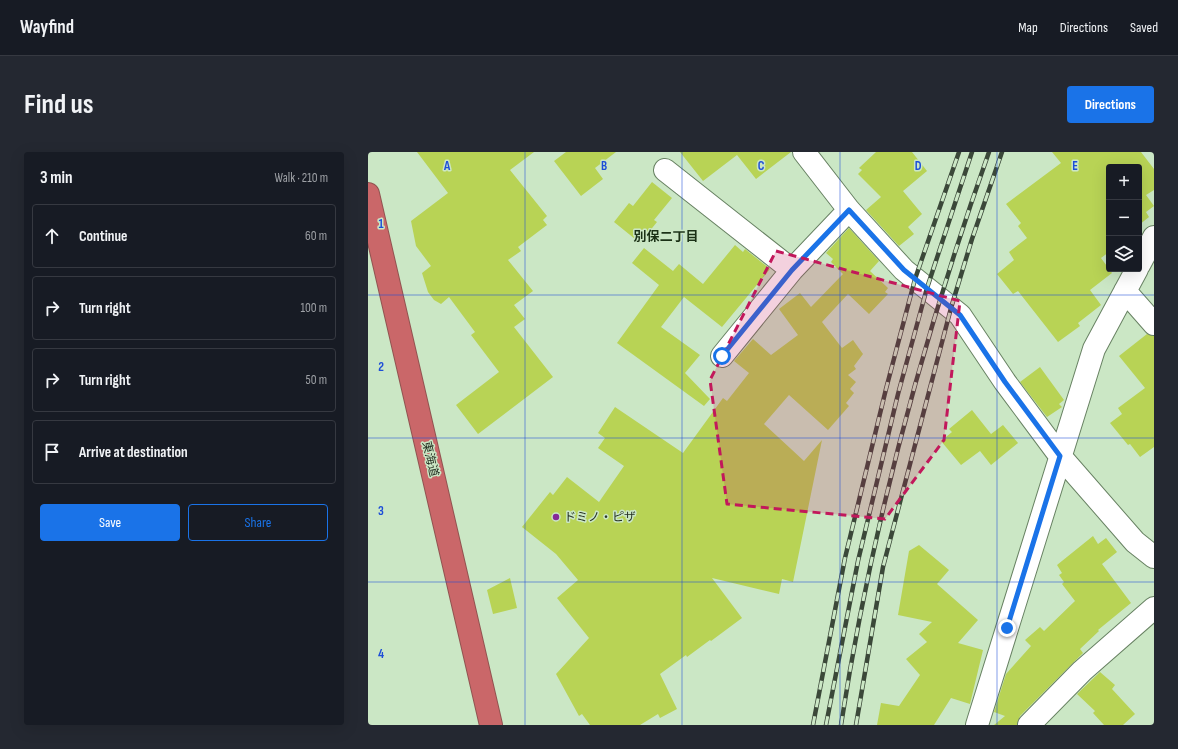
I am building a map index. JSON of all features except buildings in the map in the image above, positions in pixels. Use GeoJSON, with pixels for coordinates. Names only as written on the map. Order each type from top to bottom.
{"type":"FeatureCollection","features":[{"type":"Feature","properties":{"kind":"highway","name":"東海道"},"geometry":{"type":"LineString","coordinates":[[368,194],[492,725]]}},
{"type":"Feature","properties":{"kind":"street"},"geometry":{"type":"LineString","coordinates":[[804,152],[849,210],[904,270],[960,315],[1014,394],[1060,456],[1135,542],[1154,557]]}},
{"type":"Feature","properties":{"kind":"street"},"geometry":{"type":"LineString","coordinates":[[665,170],[792,270]]}},
{"type":"Feature","properties":{"kind":"street"},"geometry":{"type":"LineString","coordinates":[[722,356],[792,270],[849,210]]}},
{"type":"Feature","properties":{"kind":"street"},"geometry":{"type":"LineString","coordinates":[[1142,259],[1154,237]]}},
{"type":"Feature","properties":{"kind":"street"},"geometry":{"type":"LineString","coordinates":[[977,725],[1094,349],[1135,272]]}},
{"type":"Feature","properties":{"kind":"street"},"geometry":{"type":"LineString","coordinates":[[1125,291],[1154,324]]}},
{"type":"Feature","properties":{"kind":"street"},"geometry":{"type":"LineString","coordinates":[[1028,725],[1082,671],[1154,608]]}},
{"type":"Feature","properties":{"kind":"highlighted area"},"geometry":{"type":"Polygon","coordinates":[[[776,251],[960,301],[944,440],[885,519],[727,504],[710,380],[776,251]]]}},
{"type":"Feature","properties":{"kind":"railway"},"geometry":{"type":"LineString","coordinates":[[813,725],[845,558],[886,389],[915,279],[959,152]]}},
{"type":"Feature","properties":{"kind":"railway"},"geometry":{"type":"LineString","coordinates":[[826,725],[858,561],[898,394],[927,288],[972,152]]}},
{"type":"Feature","properties":{"kind":"railway"},"geometry":{"type":"LineString","coordinates":[[841,725],[853,652],[868,579],[902,435],[942,293],[989,152]]}},
{"type":"Feature","properties":{"kind":"railway"},"geometry":{"type":"LineString","coordinates":[[856,725],[883,567],[951,308],[972,239],[1002,152]]}},
{"type":"Feature","properties":{"kind":"place","name":"ドミノ・ピザ"},"geometry":{"type":"Point","coordinates":[556,517]}},
{"type":"Feature","properties":{"kind":"district","name":"別保二丁目"},"geometry":{"type":"Point","coordinates":[666,237]}},
{"type":"Feature","properties":{"kind":"route"},"geometry":{"type":"LineString","coordinates":[[722,356],[792,270],[849,210],[904,270],[960,315],[969,326],[1005,382],[1060,456],[1007,628]]}}]}
